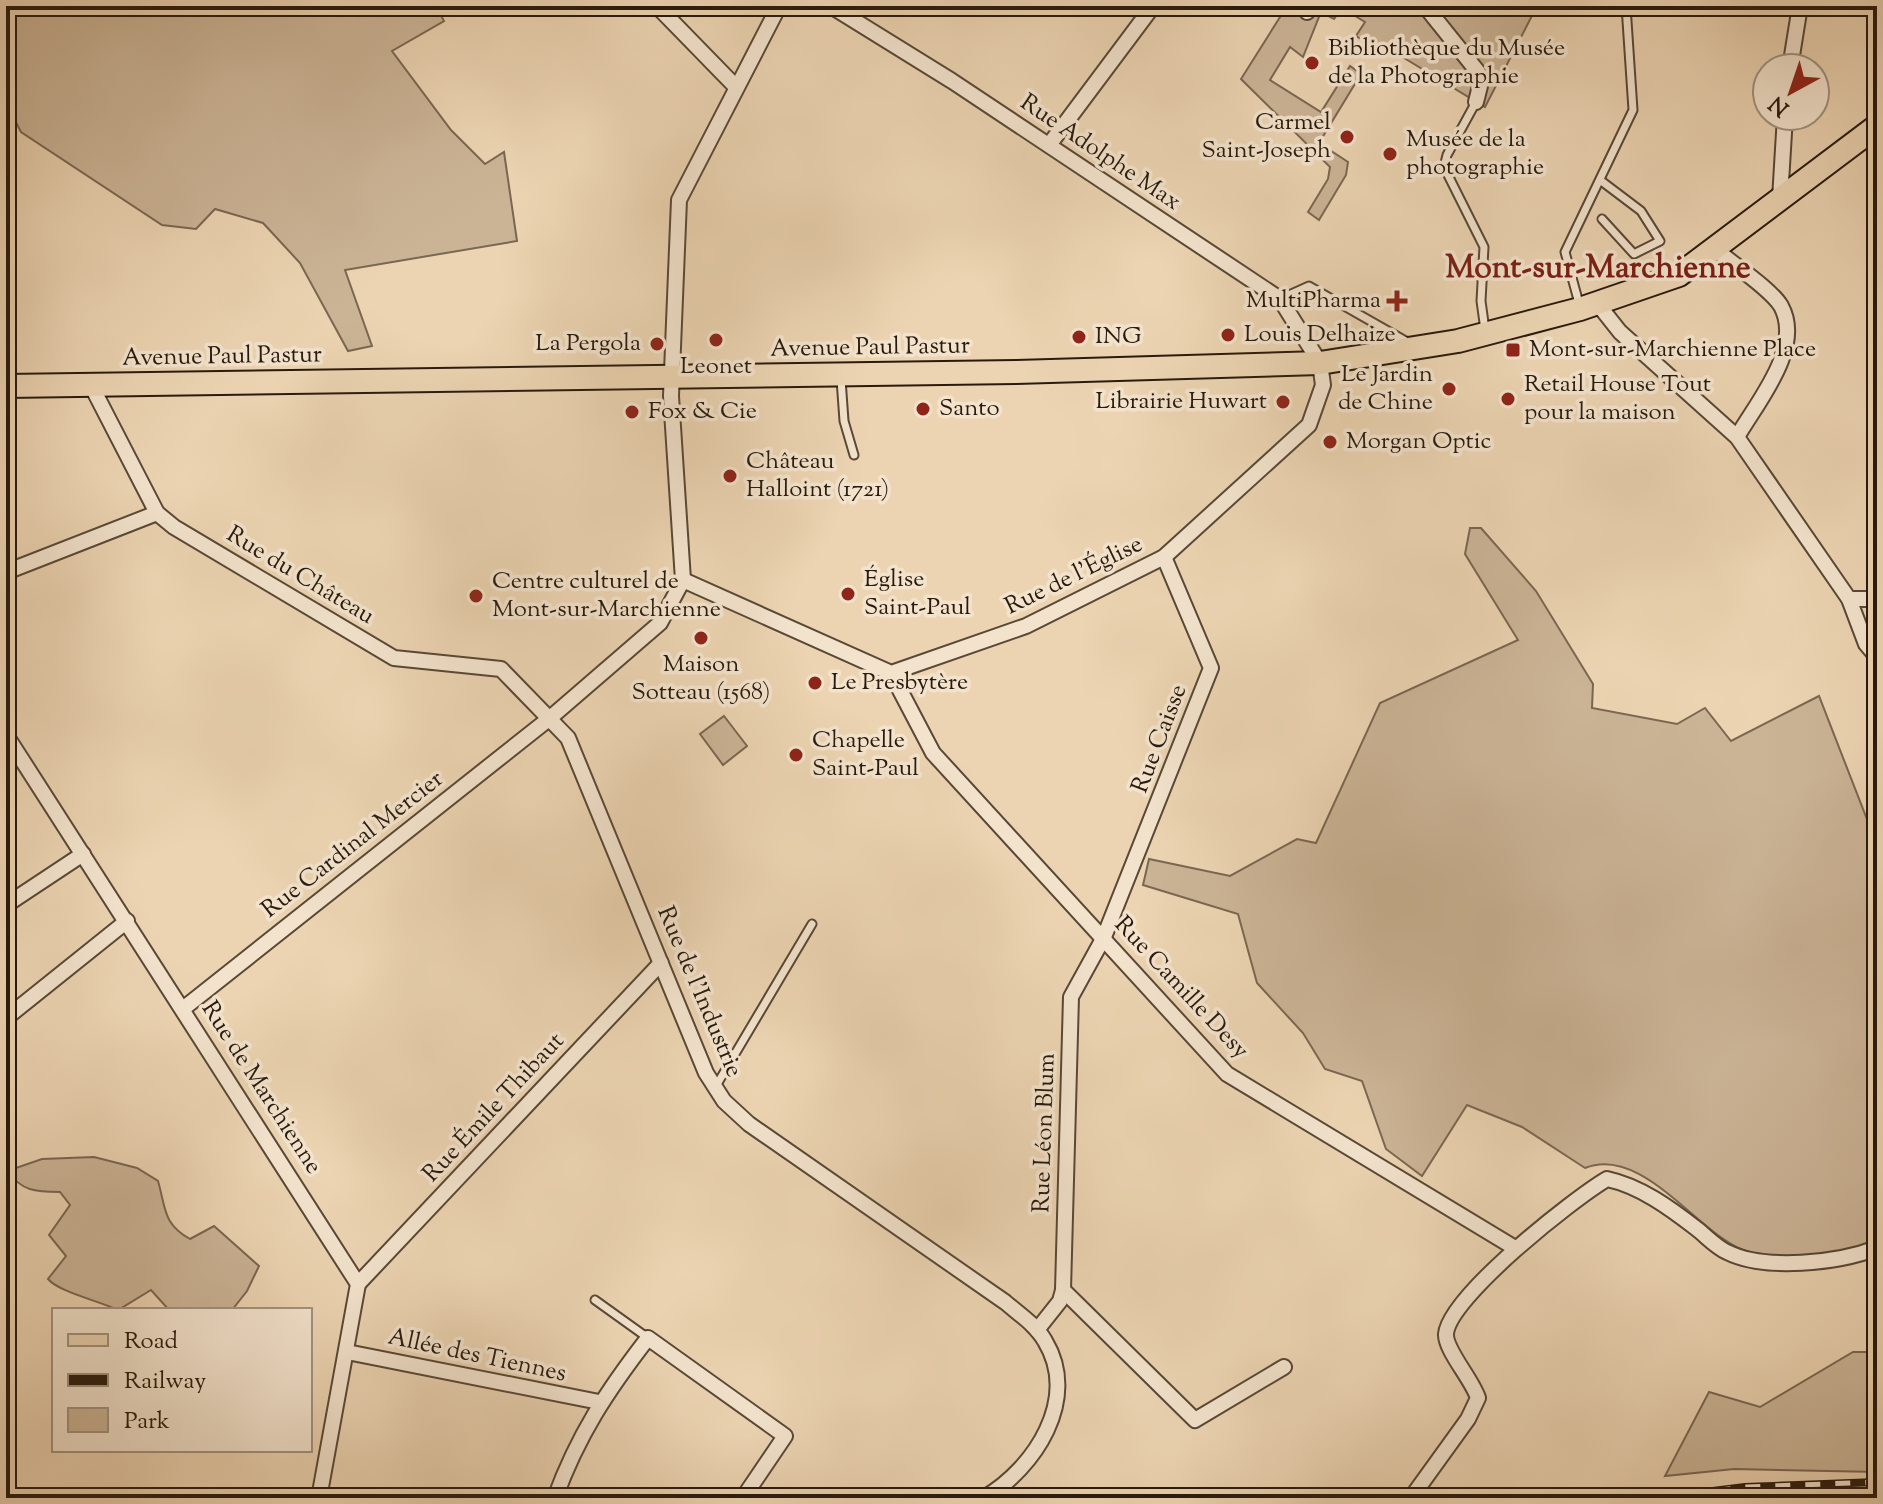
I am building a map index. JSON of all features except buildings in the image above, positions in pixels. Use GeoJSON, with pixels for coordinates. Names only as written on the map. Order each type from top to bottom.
{"type":"FeatureCollection","features":[{"type":"Feature","properties":{"kind":"main road","name":"Avenue Paul Pastur"},"geometry":{"type":"LineString","coordinates":[[6,386],[673,377],[1320,363],[1486,334],[1588,306],[1679,275],[1877,126]]}},
{"type":"Feature","properties":{"kind":"street"},"geometry":{"type":"LineString","coordinates":[[657,6],[735,86]]}},
{"type":"Feature","properties":{"kind":"street"},"geometry":{"type":"LineString","coordinates":[[550,718],[660,623],[683,580],[671,396],[679,200],[735,86],[779,6]]}},
{"type":"Feature","properties":{"kind":"street","name":"Rue Adolphe Max"},"geometry":{"type":"LineString","coordinates":[[831,6],[1049,145],[1280,299],[1320,363]]}},
{"type":"Feature","properties":{"kind":"street"},"geometry":{"type":"LineString","coordinates":[[1049,145],[1153,6]]}},
{"type":"Feature","properties":{"kind":"street"},"geometry":{"type":"LineString","coordinates":[[1425,6],[1478,72],[1476,102]]}},
{"type":"Feature","properties":{"kind":"street"},"geometry":{"type":"LineString","coordinates":[[1793,52],[1800,6]]}},
{"type":"Feature","properties":{"kind":"street"},"geometry":{"type":"LineString","coordinates":[[1780,199],[1784,132]]}},
{"type":"Feature","properties":{"kind":"street"},"geometry":{"type":"LineString","coordinates":[[1714,248],[1780,304],[1788,327],[1783,358],[1737,437]]}},
{"type":"Feature","properties":{"kind":"street"},"geometry":{"type":"LineString","coordinates":[[1588,306],[1737,437],[1849,599],[1866,644],[1877,657]]}},
{"type":"Feature","properties":{"kind":"street","name":"Rue de l'Église"},"geometry":{"type":"LineString","coordinates":[[891,673],[1026,626],[1164,557],[1309,425],[1323,385],[1320,363]]}},
{"type":"Feature","properties":{"kind":"street","name":"Rue du Château"},"geometry":{"type":"LineString","coordinates":[[91,385],[157,513],[174,527],[394,658],[501,669],[550,718]]}},
{"type":"Feature","properties":{"kind":"street"},"geometry":{"type":"LineString","coordinates":[[6,572],[157,513]]}},
{"type":"Feature","properties":{"kind":"street","name":"Rue Caisse"},"geometry":{"type":"LineString","coordinates":[[1104,937],[1211,668],[1164,557]]}},
{"type":"Feature","properties":{"kind":"street"},"geometry":{"type":"LineString","coordinates":[[683,580],[891,673]]}},
{"type":"Feature","properties":{"kind":"street"},"geometry":{"type":"LineString","coordinates":[[1849,599],[1877,599]]}},
{"type":"Feature","properties":{"kind":"street","name":"Rue Camille Desy"},"geometry":{"type":"LineString","coordinates":[[891,673],[933,753],[1227,1074],[1515,1248]]}},
{"type":"Feature","properties":{"kind":"street","name":"Rue de l'Industrie"},"geometry":{"type":"LineString","coordinates":[[550,718],[568,738],[714,1088],[749,1124],[1005,1302],[1037,1330],[1053,1358],[1059,1395],[1036,1448],[1008,1484],[984,1498]]}},
{"type":"Feature","properties":{"kind":"street","name":"Rue Cardinal Mercier"},"geometry":{"type":"LineString","coordinates":[[184,1008],[550,718]]}},
{"type":"Feature","properties":{"kind":"street","name":"Rue de Marchienne"},"geometry":{"type":"LineString","coordinates":[[6,735],[184,1008],[358,1284]]}},
{"type":"Feature","properties":{"kind":"street"},"geometry":{"type":"LineString","coordinates":[[6,905],[83,854]]}},
{"type":"Feature","properties":{"kind":"street"},"geometry":{"type":"LineString","coordinates":[[6,1018],[127,921]]}},
{"type":"Feature","properties":{"kind":"street","name":"Rue Léon Blum"},"geometry":{"type":"LineString","coordinates":[[1063,1290],[1071,997],[1104,937]]}},
{"type":"Feature","properties":{"kind":"street","name":"Rue Émile Thibaut"},"geometry":{"type":"LineString","coordinates":[[358,1284],[661,963]]}},
{"type":"Feature","properties":{"kind":"street"},"geometry":{"type":"LineString","coordinates":[[1411,1498],[1468,1419],[1478,1398],[1473,1381],[1447,1344],[1446,1331],[1455,1314],[1515,1248],[1573,1199],[1607,1179],[1629,1183],[1684,1218],[1727,1252],[1787,1264],[1855,1256],[1877,1248]]}},
{"type":"Feature","properties":{"kind":"street"},"geometry":{"type":"LineString","coordinates":[[319,1498],[358,1284]]}},
{"type":"Feature","properties":{"kind":"street"},"geometry":{"type":"LineString","coordinates":[[1037,1330],[1060,1301],[1063,1290],[1195,1420],[1284,1367]]}},
{"type":"Feature","properties":{"kind":"street"},"geometry":{"type":"LineString","coordinates":[[555,1498],[572,1452],[599,1402],[648,1338],[785,1436],[743,1498]]}},
{"type":"Feature","properties":{"kind":"street","name":"Allée des Tiennes"},"geometry":{"type":"LineString","coordinates":[[347,1352],[599,1402]]}},
{"type":"Feature","properties":{"kind":"street"},"geometry":{"type":"LineString","coordinates":[[998,1498],[1008,1484]]}},
{"type":"Feature","properties":{"kind":"lane"},"geometry":{"type":"LineString","coordinates":[[1588,306],[1565,252],[1633,110],[1626,6]]}},
{"type":"Feature","properties":{"kind":"lane"},"geometry":{"type":"LineString","coordinates":[[1476,102],[1447,155],[1444,167],[1484,247],[1481,301],[1486,334]]}},
{"type":"Feature","properties":{"kind":"lane"},"geometry":{"type":"LineString","coordinates":[[1600,180],[1641,211],[1660,241],[1634,254],[1602,219]]}},
{"type":"Feature","properties":{"kind":"lane"},"geometry":{"type":"LineString","coordinates":[[1280,299],[1309,286],[1417,347]]}},
{"type":"Feature","properties":{"kind":"lane"},"geometry":{"type":"LineString","coordinates":[[841,374],[844,421],[854,455]]}},
{"type":"Feature","properties":{"kind":"lane"},"geometry":{"type":"LineString","coordinates":[[714,1088],[812,924]]}},
{"type":"Feature","properties":{"kind":"lane"},"geometry":{"type":"LineString","coordinates":[[595,1300],[648,1338]]}},
{"type":"Feature","properties":{"kind":"green space"},"geometry":{"type":"Polygon","coordinates":[[[6,6],[436,6],[444,21],[392,51],[451,130],[485,164],[504,152],[517,241],[345,270],[372,346],[348,351],[300,263],[263,223],[215,209],[196,229],[162,225],[21,132],[6,103],[6,6]]]}},
{"type":"Feature","properties":{"kind":"green space"},"geometry":{"type":"Polygon","coordinates":[[[1287,6],[1537,6],[1485,107],[1381,44],[1377,49],[1356,36],[1365,22],[1342,8],[1334,19],[1321,12],[1303,57],[1290,47],[1270,80],[1321,112],[1350,66],[1361,74],[1319,143],[1348,162],[1346,175],[1319,220],[1308,212],[1328,179],[1330,167],[1241,79],[1287,6]]]}},
{"type":"Feature","properties":{"kind":"green space"},"geometry":{"type":"Polygon","coordinates":[[[1470,528],[1481,528],[1536,591],[1593,684],[1592,708],[1677,724],[1705,708],[1731,741],[1819,696],[1877,845],[1877,1242],[1848,1250],[1814,1254],[1779,1256],[1749,1252],[1731,1244],[1672,1196],[1629,1169],[1607,1164],[1585,1168],[1522,1127],[1467,1105],[1422,1176],[1386,1149],[1362,1081],[1325,1069],[1303,1033],[1257,983],[1238,914],[1143,885],[1149,859],[1230,876],[1297,839],[1316,843],[1380,703],[1518,640],[1465,554],[1470,528]]]}},
{"type":"Feature","properties":{"kind":"green space"},"geometry":{"type":"Polygon","coordinates":[[[724,716],[747,746],[723,765],[700,734],[724,716]]]}},
{"type":"Feature","properties":{"kind":"green space"},"geometry":{"type":"Polygon","coordinates":[[[94,1157],[137,1168],[158,1181],[167,1215],[175,1228],[190,1239],[214,1226],[259,1266],[247,1291],[234,1308],[167,1308],[151,1290],[121,1308],[113,1308],[53,1284],[48,1279],[66,1256],[49,1235],[70,1205],[60,1192],[30,1189],[18,1183],[7,1171],[42,1159],[94,1157]]]}},
{"type":"Feature","properties":{"kind":"green space"},"geometry":{"type":"Polygon","coordinates":[[[1853,1352],[1877,1352],[1877,1472],[1734,1469],[1665,1476],[1709,1392],[1760,1407],[1853,1352]]]}},
{"type":"Feature","properties":{"kind":"railway"},"geometry":{"type":"LineString","coordinates":[[1656,1498],[1745,1487],[1877,1482]]}},
{"type":"Feature","properties":{"kind":"place","name":"Bibliothèque du Musée de la Photographie"},"geometry":{"type":"Point","coordinates":[1312,63]}},
{"type":"Feature","properties":{"kind":"place","name":"Carmel Saint-Joseph"},"geometry":{"type":"Point","coordinates":[1347,137]}},
{"type":"Feature","properties":{"kind":"place","name":"Musée de la photographie"},"geometry":{"type":"Point","coordinates":[1390,154]}},
{"type":"Feature","properties":{"kind":"place","name":"MultiPharma"},"geometry":{"type":"Point","coordinates":[1397,301]}},
{"type":"Feature","properties":{"kind":"place","name":"Louis Delhaize"},"geometry":{"type":"Point","coordinates":[1228,335]}},
{"type":"Feature","properties":{"kind":"place","name":"ING"},"geometry":{"type":"Point","coordinates":[1079,337]}},
{"type":"Feature","properties":{"kind":"place","name":"Leonet"},"geometry":{"type":"Point","coordinates":[716,340]}},
{"type":"Feature","properties":{"kind":"place","name":"La Pergola"},"geometry":{"type":"Point","coordinates":[657,344]}},
{"type":"Feature","properties":{"kind":"place","name":"Mont-sur-Marchienne Place"},"geometry":{"type":"Point","coordinates":[1513,350]}},
{"type":"Feature","properties":{"kind":"place","name":"Le Jardin de Chine"},"geometry":{"type":"Point","coordinates":[1449,389]}},
{"type":"Feature","properties":{"kind":"place","name":"Retail House Tout pour la maison"},"geometry":{"type":"Point","coordinates":[1508,399]}},
{"type":"Feature","properties":{"kind":"place","name":"Librairie Huwart"},"geometry":{"type":"Point","coordinates":[1283,402]}},
{"type":"Feature","properties":{"kind":"place","name":"Santo"},"geometry":{"type":"Point","coordinates":[923,409]}},
{"type":"Feature","properties":{"kind":"place","name":"Fox & Cie"},"geometry":{"type":"Point","coordinates":[632,412]}},
{"type":"Feature","properties":{"kind":"place","name":"Morgan Optic"},"geometry":{"type":"Point","coordinates":[1330,442]}},
{"type":"Feature","properties":{"kind":"place","name":"Château Halloint (1721)"},"geometry":{"type":"Point","coordinates":[730,476]}},
{"type":"Feature","properties":{"kind":"place","name":"Église Saint-Paul"},"geometry":{"type":"Point","coordinates":[848,594]}},
{"type":"Feature","properties":{"kind":"place","name":"Centre culturel de Mont-sur-Marchienne"},"geometry":{"type":"Point","coordinates":[476,596]}},
{"type":"Feature","properties":{"kind":"place","name":"Maison Sotteau (1568)"},"geometry":{"type":"Point","coordinates":[701,638]}},
{"type":"Feature","properties":{"kind":"place","name":"Le Presbytère"},"geometry":{"type":"Point","coordinates":[815,683]}},
{"type":"Feature","properties":{"kind":"place","name":"Chapelle Saint-Paul"},"geometry":{"type":"Point","coordinates":[796,755]}},
{"type":"Feature","properties":{"kind":"district","name":"Mont-sur-Marchienne"},"geometry":{"type":"Point","coordinates":[1598,269]}}]}
